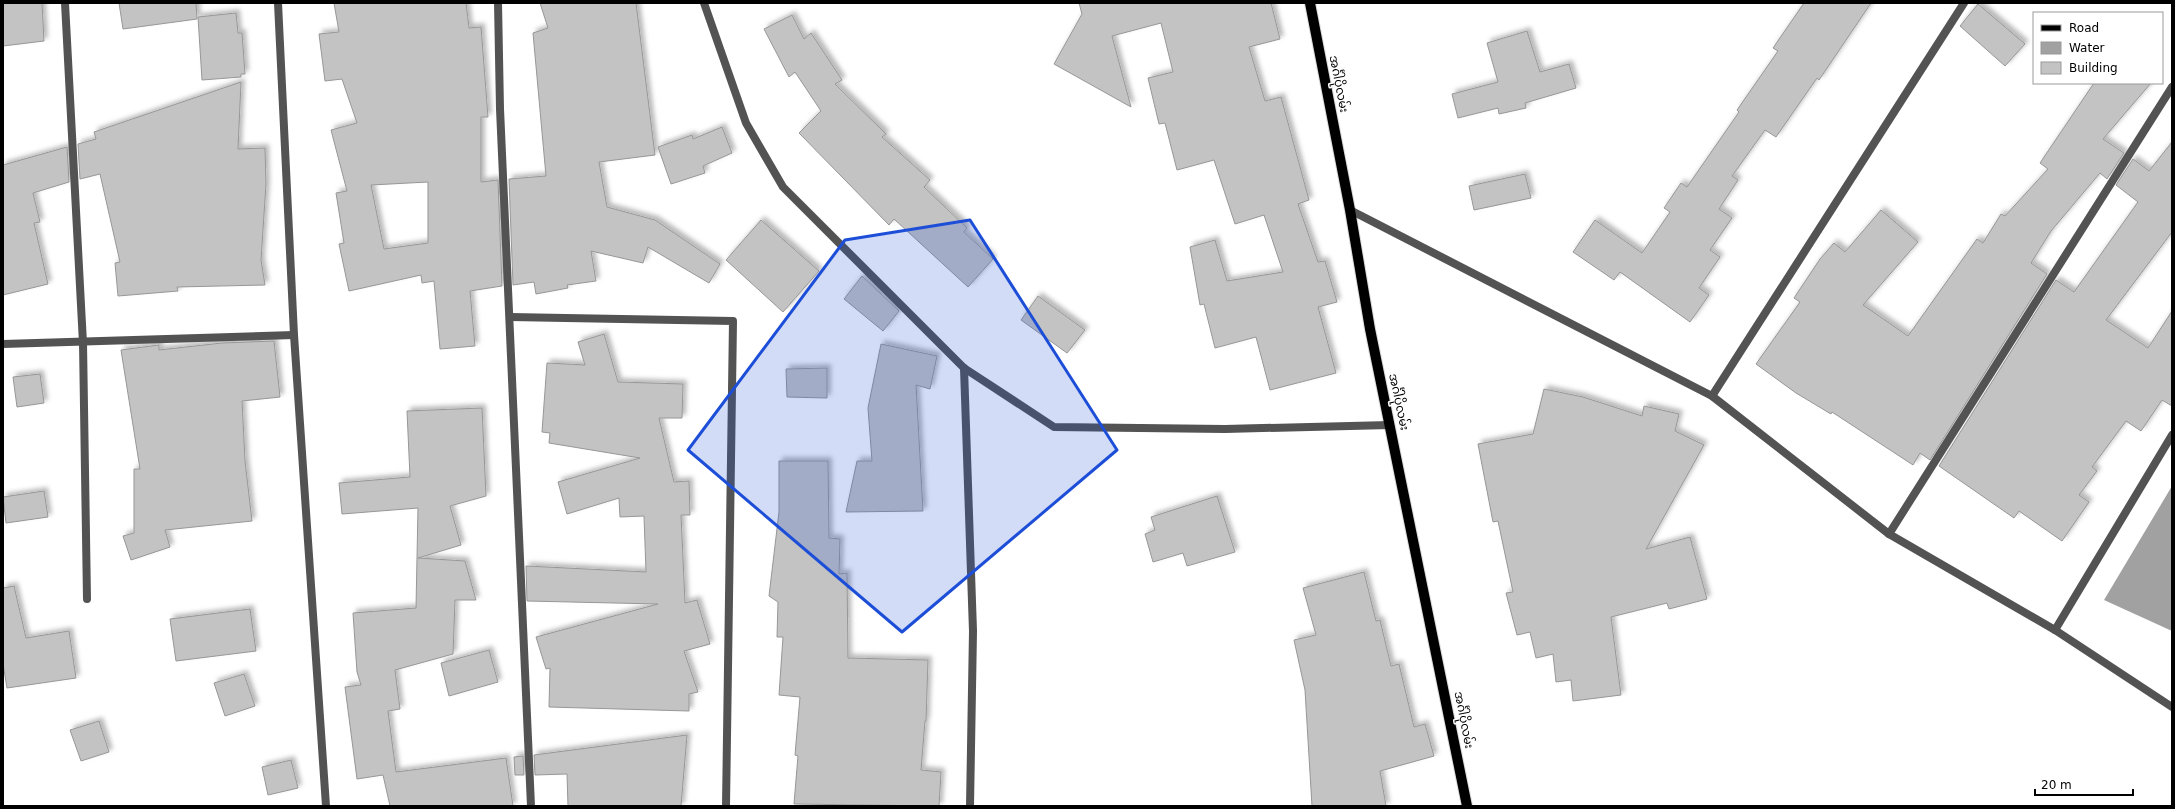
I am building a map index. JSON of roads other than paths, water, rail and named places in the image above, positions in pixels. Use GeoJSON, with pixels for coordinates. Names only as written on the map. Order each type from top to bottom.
{"type":"FeatureCollection","features":[{"type":"Feature","properties":{"kind":"main road","name":"အင်္ဂါပိုလမ်း"},"geometry":{"type":"LineString","coordinates":[[1310,3],[1350,210],[1370,329],[1467,806]]}},
{"type":"Feature","properties":{"kind":"street"},"geometry":{"type":"LineString","coordinates":[[65,3],[83,343],[87,600]]}},
{"type":"Feature","properties":{"kind":"street"},"geometry":{"type":"LineString","coordinates":[[278,3],[294,335],[326,806]]}},
{"type":"Feature","properties":{"kind":"street"},"geometry":{"type":"LineString","coordinates":[[498,3],[500,109],[531,806]]}},
{"type":"Feature","properties":{"kind":"street"},"geometry":{"type":"LineString","coordinates":[[704,3],[746,123],[783,187],[964,368],[1054,427],[1225,429],[1390,425]]}},
{"type":"Feature","properties":{"kind":"street"},"geometry":{"type":"LineString","coordinates":[[1712,396],[1964,3]]}},
{"type":"Feature","properties":{"kind":"street"},"geometry":{"type":"LineString","coordinates":[[1889,534],[2172,87]]}},
{"type":"Feature","properties":{"kind":"street"},"geometry":{"type":"LineString","coordinates":[[1350,210],[1712,396],[1889,534],[2055,630],[2172,707]]}},
{"type":"Feature","properties":{"kind":"street"},"geometry":{"type":"LineString","coordinates":[[510,317],[733,321],[726,806]]}},
{"type":"Feature","properties":{"kind":"street"},"geometry":{"type":"LineString","coordinates":[[3,344],[83,343],[294,335]]}},
{"type":"Feature","properties":{"kind":"street"},"geometry":{"type":"LineString","coordinates":[[964,368],[973,631],[970,806]]}},
{"type":"Feature","properties":{"kind":"street"},"geometry":{"type":"LineString","coordinates":[[2055,630],[2172,435]]}},
{"type":"Feature","properties":{"kind":"water"},"geometry":{"type":"Polygon","coordinates":[[[2172,486],[2172,631],[2104,600],[2172,486]]]}}]}
